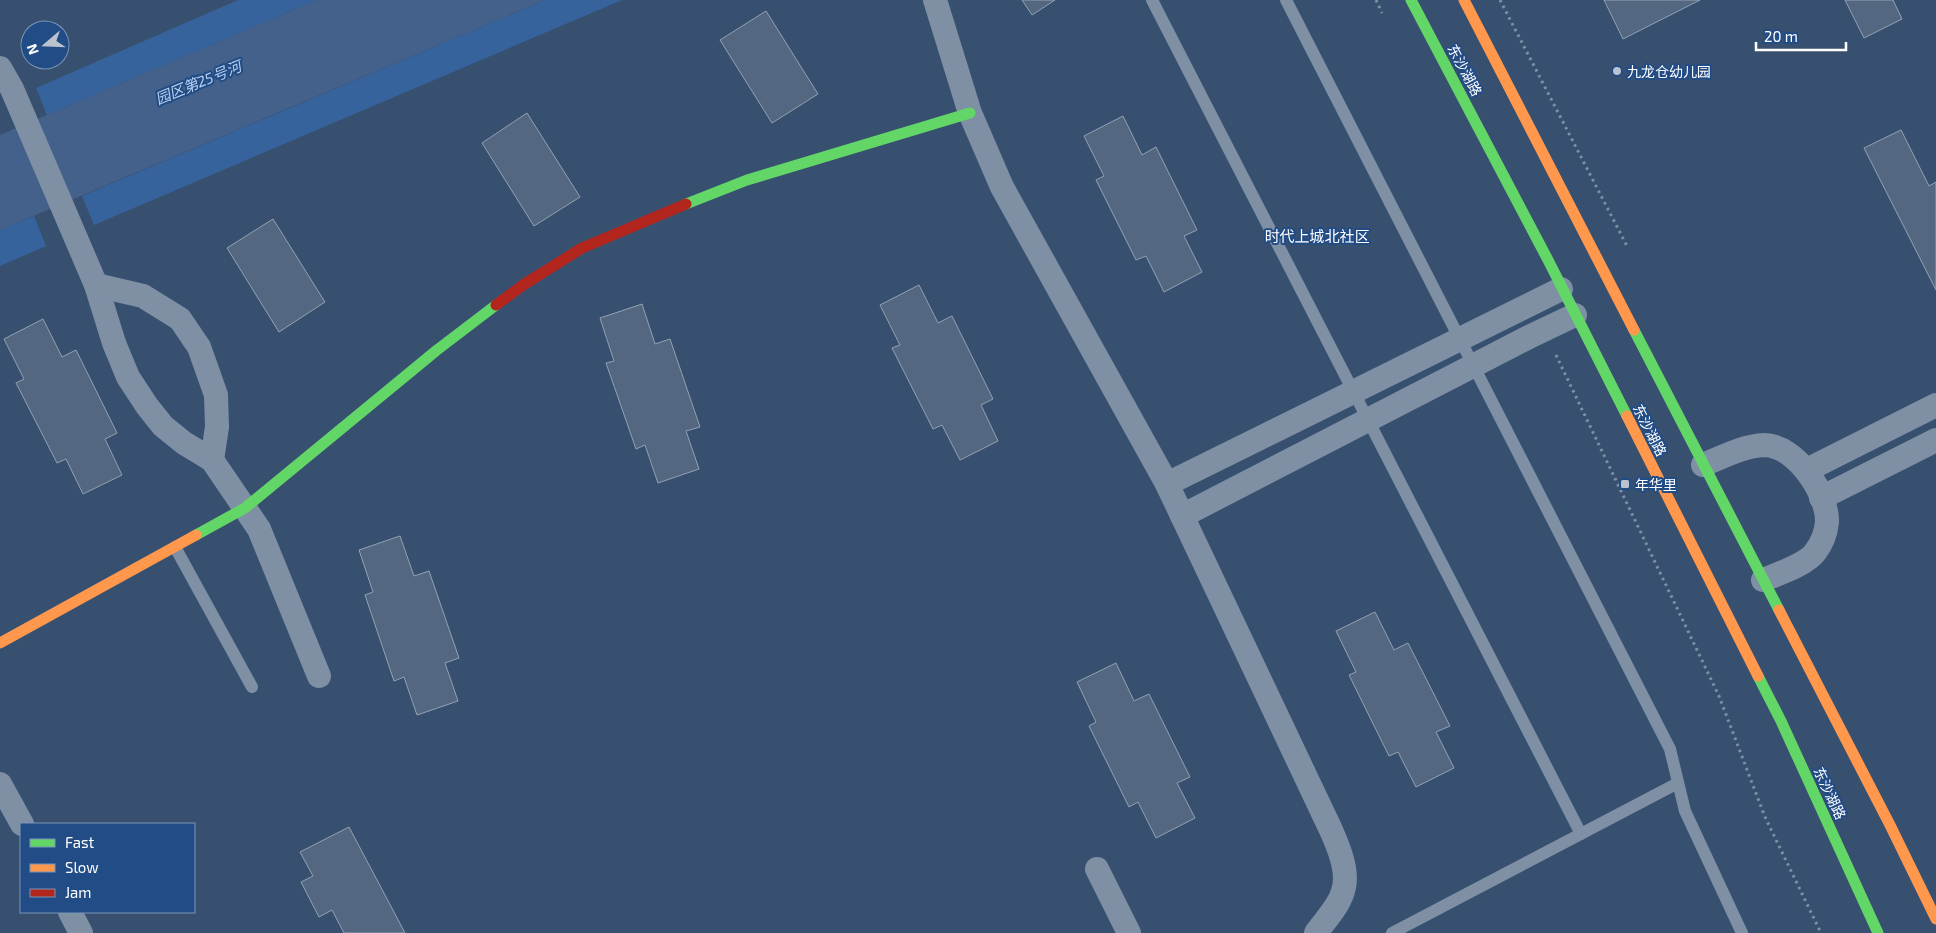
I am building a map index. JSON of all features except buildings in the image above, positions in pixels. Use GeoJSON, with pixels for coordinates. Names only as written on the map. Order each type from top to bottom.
{"type":"FeatureCollection","features":[{"type":"Feature","properties":{"kind":"main road","name":"东沙湖路"},"geometry":{"type":"LineString","coordinates":[[1411,0],[1561,289],[1781,721],[1878,933]]}},
{"type":"Feature","properties":{"kind":"main road"},"geometry":{"type":"LineString","coordinates":[[1464,0],[1890,825],[1936,919]]}},
{"type":"Feature","properties":{"kind":"main road"},"geometry":{"type":"LineString","coordinates":[[0,643],[245,508],[437,350],[523,285],[582,248],[747,180],[970,113]]}},
{"type":"Feature","properties":{"kind":"street"},"geometry":{"type":"LineString","coordinates":[[935,0],[970,113],[1002,187],[1167,484],[1332,830],[1342,856],[1344,886],[1336,906],[1316,933]]}},
{"type":"Feature","properties":{"kind":"street"},"geometry":{"type":"LineString","coordinates":[[0,68],[12,89],[96,285],[114,343],[128,377],[163,426],[184,443],[212,460],[259,529],[319,676]]}},
{"type":"Feature","properties":{"kind":"street"},"geometry":{"type":"LineString","coordinates":[[96,285],[143,296],[180,319],[199,347],[216,395],[217,427],[212,460]]}},
{"type":"Feature","properties":{"kind":"street"},"geometry":{"type":"LineString","coordinates":[[1167,484],[1561,289]]}},
{"type":"Feature","properties":{"kind":"street"},"geometry":{"type":"LineString","coordinates":[[1182,516],[1574,315]]}},
{"type":"Feature","properties":{"kind":"street"},"geometry":{"type":"LineString","coordinates":[[1807,470],[1936,404]]}},
{"type":"Feature","properties":{"kind":"street"},"geometry":{"type":"LineString","coordinates":[[1821,498],[1936,440]]}},
{"type":"Feature","properties":{"kind":"street"},"geometry":{"type":"LineString","coordinates":[[1703,465],[1744,448],[1766,445],[1790,454],[1807,470],[1821,498],[1827,522],[1822,541],[1815,553],[1801,563],[1763,580]]}},
{"type":"Feature","properties":{"kind":"street"},"geometry":{"type":"LineString","coordinates":[[0,784],[21,823]]}},
{"type":"Feature","properties":{"kind":"street"},"geometry":{"type":"LineString","coordinates":[[1097,869],[1129,933]]}},
{"type":"Feature","properties":{"kind":"street"},"geometry":{"type":"LineString","coordinates":[[71,913],[81,933]]}},
{"type":"Feature","properties":{"kind":"lane"},"geometry":{"type":"LineString","coordinates":[[1152,0],[1581,834]]}},
{"type":"Feature","properties":{"kind":"lane"},"geometry":{"type":"LineString","coordinates":[[1286,0],[1461,338],[1670,749],[1685,811],[1742,933]]}},
{"type":"Feature","properties":{"kind":"lane"},"geometry":{"type":"LineString","coordinates":[[175,546],[252,687]]}},
{"type":"Feature","properties":{"kind":"lane"},"geometry":{"type":"LineString","coordinates":[[1392,933],[1678,783]]}},
{"type":"Feature","properties":{"kind":"path"},"geometry":{"type":"LineString","coordinates":[[1376,0],[1385,18]]}},
{"type":"Feature","properties":{"kind":"path"},"geometry":{"type":"LineString","coordinates":[[1545,330],[1719,696],[1765,818],[1821,933]]}},
{"type":"Feature","properties":{"kind":"shaded area"},"geometry":{"type":"Polygon","coordinates":[[[238,0],[317,0],[47,115],[36,88],[238,0]]]}},
{"type":"Feature","properties":{"kind":"shaded area"},"geometry":{"type":"Polygon","coordinates":[[[545,0],[622,0],[94,225],[82,196],[545,0]]]}},
{"type":"Feature","properties":{"kind":"shaded area"},"geometry":{"type":"Polygon","coordinates":[[[34,216],[46,246],[0,266],[0,230],[34,216]]]}},
{"type":"Feature","properties":{"kind":"water","name":"园区第25号河"},"geometry":{"type":"Polygon","coordinates":[[[317,0],[545,0],[0,230],[0,135],[317,0]]]}},
{"type":"Feature","properties":{"kind":"traffic: fast"},"geometry":{"type":"LineString","coordinates":[[1411,0],[1548,260],[1627,416]]}},
{"type":"Feature","properties":{"kind":"traffic: fast"},"geometry":{"type":"LineString","coordinates":[[686,204],[747,180],[970,113]]}},
{"type":"Feature","properties":{"kind":"traffic: fast"},"geometry":{"type":"LineString","coordinates":[[196,535],[245,508],[437,350],[496,305]]}},
{"type":"Feature","properties":{"kind":"traffic: fast"},"geometry":{"type":"LineString","coordinates":[[1634,330],[1779,610]]}},
{"type":"Feature","properties":{"kind":"traffic: fast"},"geometry":{"type":"LineString","coordinates":[[1758,676],[1781,721],[1878,933]]}},
{"type":"Feature","properties":{"kind":"traffic: slow"},"geometry":{"type":"LineString","coordinates":[[1464,0],[1634,330]]}},
{"type":"Feature","properties":{"kind":"traffic: slow"},"geometry":{"type":"LineString","coordinates":[[1627,416],[1758,676]]}},
{"type":"Feature","properties":{"kind":"traffic: slow"},"geometry":{"type":"LineString","coordinates":[[0,643],[196,535]]}},
{"type":"Feature","properties":{"kind":"traffic: slow"},"geometry":{"type":"LineString","coordinates":[[1779,610],[1890,825],[1936,919]]}},
{"type":"Feature","properties":{"kind":"traffic: jam"},"geometry":{"type":"LineString","coordinates":[[496,305],[523,285],[582,248],[686,204]]}},
{"type":"Feature","properties":{"kind":"place","name":"九龙仓幼儿园"},"geometry":{"type":"Point","coordinates":[1617,71]}},
{"type":"Feature","properties":{"kind":"place","name":"年华里"},"geometry":{"type":"Point","coordinates":[1625,484]}},
{"type":"Feature","properties":{"kind":"district","name":"时代上城北社区"},"geometry":{"type":"Point","coordinates":[1317,236]}}]}
